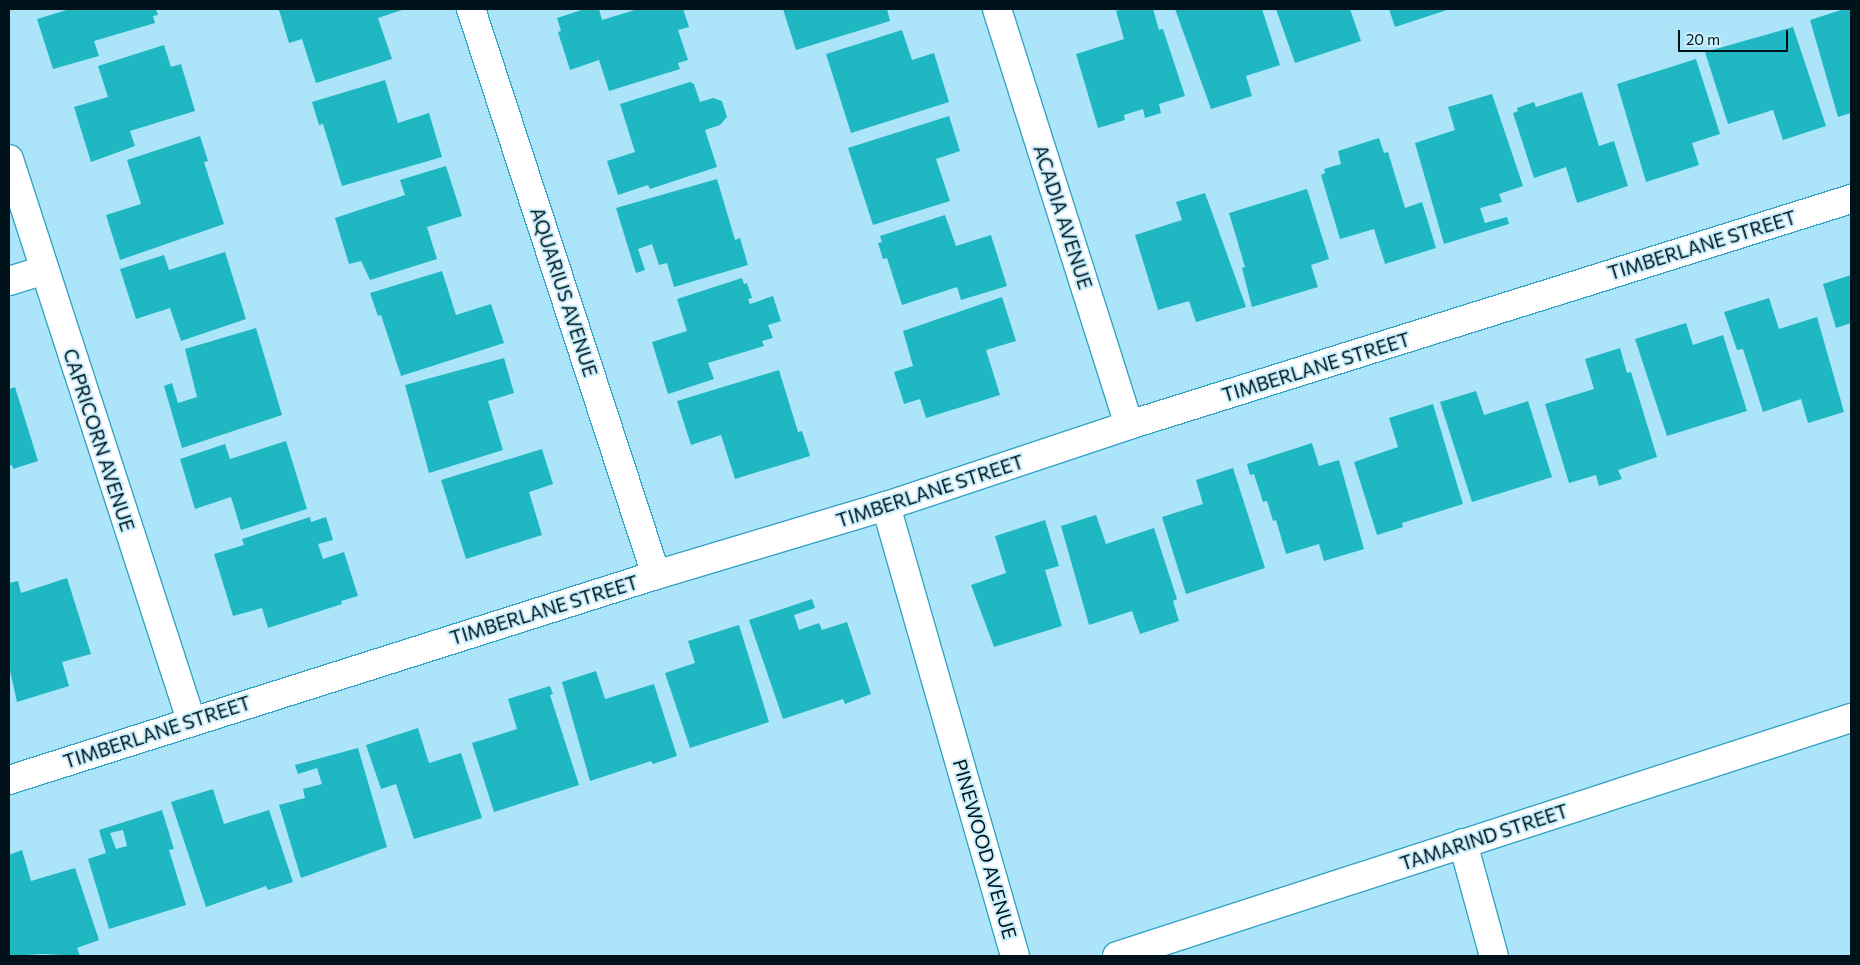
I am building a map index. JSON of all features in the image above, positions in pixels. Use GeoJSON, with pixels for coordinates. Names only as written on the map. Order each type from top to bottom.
{"type":"FeatureCollection","features":[{"type":"Feature","properties":{"kind":"street","name":"AQUARIUS AVENUE"},"geometry":{"type":"LineString","coordinates":[[472,9],[656,575]]}},
{"type":"Feature","properties":{"kind":"street","name":"ACADIA AVENUE"},"geometry":{"type":"LineString","coordinates":[[997,9],[1129,426]]}},
{"type":"Feature","properties":{"kind":"street","name":"CAPRICORN AVENUE"},"geometry":{"type":"LineString","coordinates":[[9,159],[191,720]]}},
{"type":"Feature","properties":{"kind":"street","name":"TIMBERLANE STREET"},"geometry":{"type":"LineString","coordinates":[[9,780],[191,720],[656,575],[886,506],[1129,426],[1851,199]]}},
{"type":"Feature","properties":{"kind":"street"},"geometry":{"type":"LineString","coordinates":[[9,281],[44,270]]}},
{"type":"Feature","properties":{"kind":"street","name":"PINEWOOD AVENUE"},"geometry":{"type":"LineString","coordinates":[[886,506],[1015,956]]}},
{"type":"Feature","properties":{"kind":"street","name":"TAMARIND STREET"},"geometry":{"type":"LineString","coordinates":[[1117,956],[1851,718]]}},
{"type":"Feature","properties":{"kind":"street"},"geometry":{"type":"LineString","coordinates":[[1463,843],[1494,956]]}},
{"type":"Feature","properties":{"kind":"building"},"geometry":{"type":"Polygon","coordinates":[[[70,9],[156,9],[158,15],[153,16],[155,23],[94,41],[99,56],[53,69],[37,19],[70,9]]]}},
{"type":"Feature","properties":{"kind":"building"},"geometry":{"type":"Polygon","coordinates":[[[405,9],[378,18],[392,59],[316,83],[302,39],[289,43],[279,10],[405,9]]]}},
{"type":"Feature","properties":{"kind":"building"},"geometry":{"type":"Polygon","coordinates":[[[585,9],[599,9],[602,20],[638,9],[683,9],[689,27],[678,30],[688,60],[678,63],[680,69],[609,91],[599,60],[570,70],[558,32],[561,31],[557,18],[585,9]]]}},
{"type":"Feature","properties":{"kind":"building"},"geometry":{"type":"Polygon","coordinates":[[[783,9],[887,9],[890,21],[796,50],[783,9]]]}},
{"type":"Feature","properties":{"kind":"building"},"geometry":{"type":"Polygon","coordinates":[[[1123,9],[1153,9],[1159,30],[1163,29],[1185,96],[1159,104],[1161,113],[1145,118],[1143,109],[1124,115],[1125,120],[1098,128],[1076,54],[1124,39],[1116,11],[1123,9]]]}},
{"type":"Feature","properties":{"kind":"building"},"geometry":{"type":"Polygon","coordinates":[[[1175,9],[1262,9],[1280,65],[1246,76],[1252,96],[1211,109],[1175,9]]]}},
{"type":"Feature","properties":{"kind":"building"},"geometry":{"type":"Polygon","coordinates":[[[1276,9],[1350,9],[1361,41],[1295,63],[1276,9]]]}},
{"type":"Feature","properties":{"kind":"building"},"geometry":{"type":"Polygon","coordinates":[[[1389,9],[1450,9],[1395,27],[1389,9]]]}},
{"type":"Feature","properties":{"kind":"building"},"geometry":{"type":"Polygon","coordinates":[[[1844,9],[1851,9],[1851,113],[1838,117],[1810,20],[1844,9]]]}},
{"type":"Feature","properties":{"kind":"building"},"geometry":{"type":"Polygon","coordinates":[[[1793,27],[1826,126],[1783,140],[1773,110],[1728,124],[1705,52],[1793,27]]]}},
{"type":"Feature","properties":{"kind":"building"},"geometry":{"type":"Polygon","coordinates":[[[902,30],[912,60],[934,53],[949,102],[851,133],[826,54],[902,30]]]}},
{"type":"Feature","properties":{"kind":"building"},"geometry":{"type":"Polygon","coordinates":[[[164,45],[171,67],[181,64],[195,111],[130,131],[135,146],[91,162],[74,107],[108,97],[98,66],[164,45]]]}},
{"type":"Feature","properties":{"kind":"building"},"geometry":{"type":"Polygon","coordinates":[[[1696,59],[1720,134],[1692,143],[1699,165],[1646,182],[1617,84],[1696,59]]]}},
{"type":"Feature","properties":{"kind":"building"},"geometry":{"type":"Polygon","coordinates":[[[385,80],[398,123],[429,113],[442,157],[342,186],[323,124],[319,125],[312,102],[385,80]]]}},
{"type":"Feature","properties":{"kind":"building"},"geometry":{"type":"Polygon","coordinates":[[[690,82],[694,84],[700,102],[713,98],[722,101],[727,117],[720,125],[705,130],[717,167],[650,189],[648,185],[618,195],[607,161],[635,152],[620,104],[690,82]]]}},
{"type":"Feature","properties":{"kind":"building"},"geometry":{"type":"Polygon","coordinates":[[[1582,92],[1599,146],[1614,141],[1628,186],[1577,203],[1566,167],[1534,178],[1513,113],[1518,111],[1517,108],[1534,102],[1536,107],[1582,92]]]}},
{"type":"Feature","properties":{"kind":"building"},"geometry":{"type":"Polygon","coordinates":[[[1492,94],[1523,186],[1499,194],[1502,202],[1480,208],[1485,223],[1507,217],[1509,224],[1444,244],[1415,143],[1455,130],[1448,107],[1492,94]]]}},
{"type":"Feature","properties":{"kind":"building"},"geometry":{"type":"Polygon","coordinates":[[[949,116],[960,151],[936,159],[950,201],[873,225],[848,148],[949,116]]]}},
{"type":"Feature","properties":{"kind":"building"},"geometry":{"type":"Polygon","coordinates":[[[200,136],[208,161],[204,162],[224,224],[120,260],[106,215],[141,204],[127,160],[200,136]]]}},
{"type":"Feature","properties":{"kind":"building"},"geometry":{"type":"Polygon","coordinates":[[[1379,138],[1384,153],[1388,152],[1405,208],[1422,202],[1436,248],[1385,264],[1374,229],[1340,239],[1321,175],[1325,173],[1324,169],[1341,164],[1338,151],[1379,138]]]}},
{"type":"Feature","properties":{"kind":"building"},"geometry":{"type":"Polygon","coordinates":[[[446,166],[462,216],[427,227],[437,259],[370,280],[361,261],[349,264],[335,218],[405,195],[400,180],[446,166]]]}},
{"type":"Feature","properties":{"kind":"building"},"geometry":{"type":"Polygon","coordinates":[[[717,179],[735,240],[740,238],[748,265],[674,287],[667,263],[659,265],[652,244],[638,249],[645,270],[636,273],[616,208],[717,179]]]}},
{"type":"Feature","properties":{"kind":"building"},"geometry":{"type":"Polygon","coordinates":[[[1307,189],[1329,259],[1311,265],[1318,287],[1252,307],[1242,268],[1245,267],[1229,213],[1307,189]]]}},
{"type":"Feature","properties":{"kind":"building"},"geometry":{"type":"Polygon","coordinates":[[[1205,193],[1246,307],[1196,322],[1189,301],[1158,310],[1135,235],[1182,220],[1176,202],[1205,193]]]}},
{"type":"Feature","properties":{"kind":"building"},"geometry":{"type":"Polygon","coordinates":[[[945,215],[956,246],[991,235],[1007,286],[961,300],[957,287],[902,305],[887,258],[883,259],[878,243],[882,242],[880,236],[945,215]]]}},
{"type":"Feature","properties":{"kind":"building"},"geometry":{"type":"Polygon","coordinates":[[[225,252],[246,319],[181,341],[170,308],[136,319],[120,269],[164,255],[169,270],[225,252]]]}},
{"type":"Feature","properties":{"kind":"building"},"geometry":{"type":"Polygon","coordinates":[[[442,271],[456,315],[491,304],[504,343],[401,376],[381,315],[378,316],[370,293],[442,271]]]}},
{"type":"Feature","properties":{"kind":"building"},"geometry":{"type":"Polygon","coordinates":[[[1851,275],[1851,323],[1836,328],[1823,284],[1851,275]]]}},
{"type":"Feature","properties":{"kind":"building"},"geometry":{"type":"Polygon","coordinates":[[[742,278],[744,284],[747,283],[752,298],[748,299],[750,304],[773,296],[781,321],[768,325],[773,338],[762,341],[764,346],[708,363],[714,379],[668,394],[652,342],[687,331],[677,299],[742,278]]]}},
{"type":"Feature","properties":{"kind":"building"},"geometry":{"type":"Polygon","coordinates":[[[1002,297],[1016,341],[986,350],[1000,395],[926,418],[920,399],[904,404],[894,372],[913,366],[903,331],[1002,297]]]}},
{"type":"Feature","properties":{"kind":"building"},"geometry":{"type":"Polygon","coordinates":[[[1769,298],[1779,329],[1817,317],[1844,412],[1808,423],[1801,399],[1763,412],[1743,349],[1737,350],[1724,312],[1769,298]]]}},
{"type":"Feature","properties":{"kind":"building"},"geometry":{"type":"Polygon","coordinates":[[[1686,323],[1693,345],[1723,335],[1747,411],[1667,436],[1635,339],[1686,323]]]}},
{"type":"Feature","properties":{"kind":"building"},"geometry":{"type":"Polygon","coordinates":[[[256,328],[282,415],[182,448],[164,386],[172,383],[178,403],[197,397],[185,349],[256,328]]]}},
{"type":"Feature","properties":{"kind":"building"},"geometry":{"type":"Polygon","coordinates":[[[1620,348],[1627,373],[1631,372],[1657,457],[1618,470],[1622,479],[1599,486],[1596,475],[1569,483],[1545,404],[1594,389],[1585,359],[1620,348]]]}},
{"type":"Feature","properties":{"kind":"building"},"geometry":{"type":"Polygon","coordinates":[[[504,358],[514,393],[488,401],[503,450],[429,473],[405,385],[504,358]]]}},
{"type":"Feature","properties":{"kind":"building"},"geometry":{"type":"Polygon","coordinates":[[[779,370],[798,432],[802,431],[810,456],[735,479],[721,435],[691,445],[677,401],[779,370]]]}},
{"type":"Feature","properties":{"kind":"building"},"geometry":{"type":"Polygon","coordinates":[[[15,387],[38,461],[13,469],[12,465],[9,466],[9,389],[15,387]]]}},
{"type":"Feature","properties":{"kind":"building"},"geometry":{"type":"Polygon","coordinates":[[[1476,391],[1484,415],[1528,401],[1552,477],[1472,502],[1440,402],[1476,391]]]}},
{"type":"Feature","properties":{"kind":"building"},"geometry":{"type":"Polygon","coordinates":[[[1433,404],[1463,504],[1402,523],[1403,527],[1377,535],[1354,462],[1398,447],[1389,418],[1433,404]]]}},
{"type":"Feature","properties":{"kind":"building"},"geometry":{"type":"Polygon","coordinates":[[[286,441],[307,509],[241,530],[231,497],[195,509],[180,459],[225,444],[230,459],[286,441]]]}},
{"type":"Feature","properties":{"kind":"building"},"geometry":{"type":"Polygon","coordinates":[[[1312,443],[1319,466],[1339,460],[1364,549],[1324,561],[1319,544],[1286,554],[1276,520],[1273,521],[1267,501],[1263,502],[1254,474],[1250,475],[1247,464],[1312,443]]]}},
{"type":"Feature","properties":{"kind":"building"},"geometry":{"type":"Polygon","coordinates":[[[542,449],[553,484],[529,492],[542,535],[466,559],[441,480],[542,449]]]}},
{"type":"Feature","properties":{"kind":"building"},"geometry":{"type":"Polygon","coordinates":[[[1233,468],[1265,568],[1186,594],[1162,517],[1203,504],[1196,480],[1233,468]]]}},
{"type":"Feature","properties":{"kind":"building"},"geometry":{"type":"Polygon","coordinates":[[[1096,515],[1106,544],[1154,528],[1177,599],[1173,601],[1179,621],[1140,634],[1132,611],[1089,625],[1061,526],[1096,515]]]}},
{"type":"Feature","properties":{"kind":"building"},"geometry":{"type":"Polygon","coordinates":[[[310,517],[311,522],[326,517],[333,540],[318,544],[323,559],[344,552],[358,596],[341,601],[342,604],[268,628],[262,608],[233,616],[214,554],[244,545],[242,539],[310,517]]]}},
{"type":"Feature","properties":{"kind":"building"},"geometry":{"type":"Polygon","coordinates":[[[1045,520],[1059,566],[1045,570],[1062,626],[994,647],[971,585],[1006,573],[995,536],[1045,520]]]}},
{"type":"Feature","properties":{"kind":"building"},"geometry":{"type":"Polygon","coordinates":[[[67,578],[91,654],[62,662],[69,686],[17,702],[9,666],[9,583],[18,581],[21,593],[67,578]]]}},
{"type":"Feature","properties":{"kind":"building"},"geometry":{"type":"Polygon","coordinates":[[[812,599],[815,608],[794,615],[799,630],[819,623],[822,630],[847,622],[871,694],[845,704],[843,699],[783,719],[749,620],[812,599]]]}},
{"type":"Feature","properties":{"kind":"building"},"geometry":{"type":"Polygon","coordinates":[[[739,625],[769,722],[690,748],[665,673],[695,663],[688,641],[739,625]]]}},
{"type":"Feature","properties":{"kind":"building"},"geometry":{"type":"Polygon","coordinates":[[[596,671],[605,699],[654,684],[677,756],[653,764],[651,761],[590,781],[562,682],[596,671]]]}},
{"type":"Feature","properties":{"kind":"building"},"geometry":{"type":"Polygon","coordinates":[[[550,686],[553,694],[550,695],[579,785],[494,812],[472,743],[517,729],[508,699],[550,686]]]}},
{"type":"Feature","properties":{"kind":"building"},"geometry":{"type":"Polygon","coordinates":[[[418,728],[429,763],[461,753],[482,818],[414,839],[396,784],[381,789],[366,745],[418,728]]]}},
{"type":"Feature","properties":{"kind":"building"},"geometry":{"type":"Polygon","coordinates":[[[358,748],[387,847],[301,878],[279,805],[305,798],[303,789],[322,784],[317,768],[298,774],[295,765],[358,748]]]}},
{"type":"Feature","properties":{"kind":"building"},"geometry":{"type":"Polygon","coordinates":[[[213,789],[224,824],[269,810],[293,882],[268,890],[266,886],[206,907],[171,802],[213,789]]]}},
{"type":"Feature","properties":{"kind":"building"},"geometry":{"type":"Polygon","coordinates":[[[162,810],[174,849],[169,850],[186,905],[109,929],[88,859],[106,853],[99,830],[162,810]],[[123,830],[110,833],[116,849],[127,846],[123,830]]]}},
{"type":"Feature","properties":{"kind":"building"},"geometry":{"type":"Polygon","coordinates":[[[22,850],[31,881],[75,868],[99,940],[77,948],[80,956],[43,954],[9,956],[9,855],[22,850]]]}}]}
